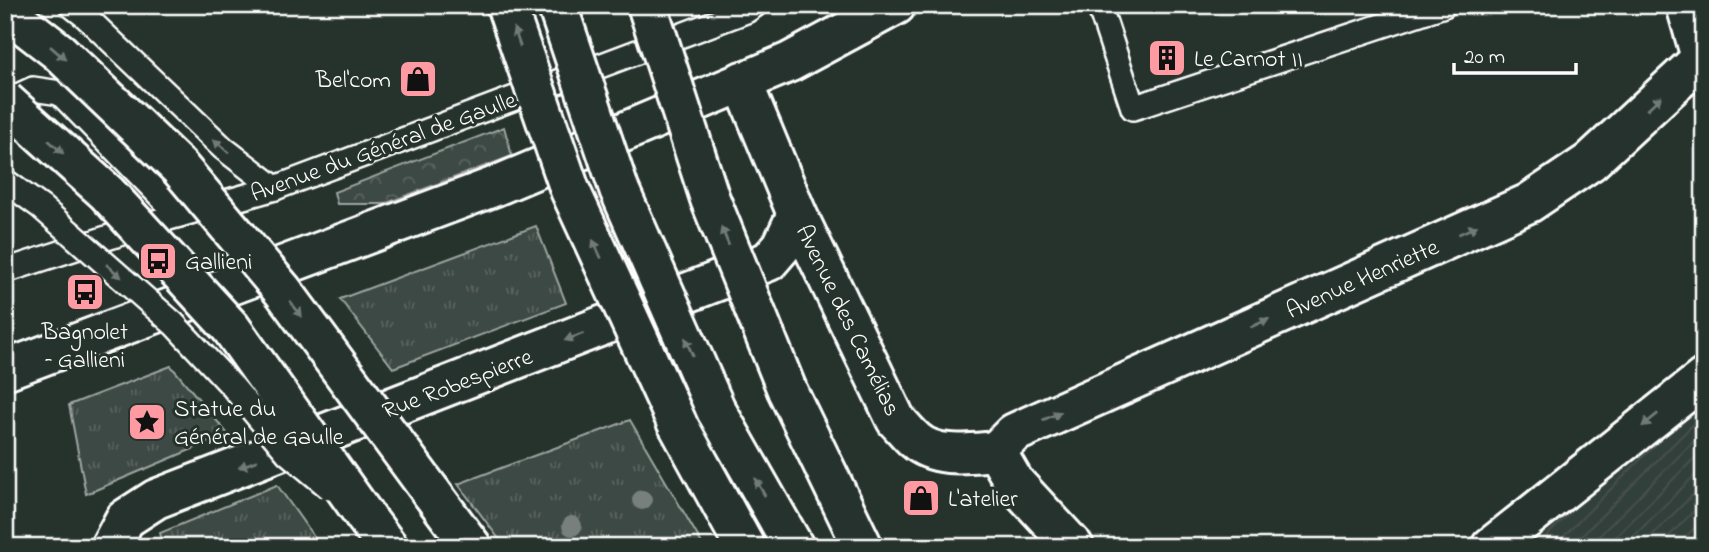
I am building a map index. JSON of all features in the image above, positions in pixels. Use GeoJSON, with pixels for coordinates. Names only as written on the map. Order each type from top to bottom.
{"type":"FeatureCollection","features":[{"type":"Feature","properties":{"kind":"main road"},"geometry":{"type":"LineString","coordinates":[[506,5],[570,190],[677,423],[746,547]]}},
{"type":"Feature","properties":{"kind":"main road"},"geometry":{"type":"LineString","coordinates":[[558,5],[619,188],[716,410],[794,547]]}},
{"type":"Feature","properties":{"kind":"main road"},"geometry":{"type":"LineString","coordinates":[[647,5],[710,199],[787,390],[863,547]]}},
{"type":"Feature","properties":{"kind":"main road"},"geometry":{"type":"LineString","coordinates":[[742,81],[767,52],[845,5]]}},
{"type":"Feature","properties":{"kind":"main road"},"geometry":{"type":"LineString","coordinates":[[5,370],[493,187],[790,62],[896,5]]}},
{"type":"Feature","properties":{"kind":"main road"},"geometry":{"type":"LineString","coordinates":[[1690,6],[1702,64]]}},
{"type":"Feature","properties":{"kind":"main road"},"geometry":{"type":"LineString","coordinates":[[5,12],[59,52],[179,167],[283,291],[472,547]]}},
{"type":"Feature","properties":{"kind":"main road","name":"Avenue Henriette"},"geometry":{"type":"LineString","coordinates":[[996,451],[1014,433],[1529,203],[1590,162],[1702,64]]}},
{"type":"Feature","properties":{"kind":"main road","name":"Avenue des Camélias"},"geometry":{"type":"LineString","coordinates":[[742,81],[797,214],[896,419],[917,442],[940,452],[964,454],[996,451]]}},
{"type":"Feature","properties":{"kind":"main road"},"geometry":{"type":"LineString","coordinates":[[5,101],[107,193],[231,328],[388,547]]}},
{"type":"Feature","properties":{"kind":"main road","name":"Rue Robespierre"},"geometry":{"type":"LineString","coordinates":[[110,547],[125,519],[156,499],[769,261],[782,246],[797,214]]}},
{"type":"Feature","properties":{"kind":"main road"},"geometry":{"type":"LineString","coordinates":[[1491,547],[1704,377]]}},
{"type":"Feature","properties":{"kind":"main road"},"geometry":{"type":"LineString","coordinates":[[996,451],[1014,482],[1074,547]]}},
{"type":"Feature","properties":{"kind":"lane"},"geometry":{"type":"LineString","coordinates":[[5,12],[27,5]]}},
{"type":"Feature","properties":{"kind":"lane"},"geometry":{"type":"LineString","coordinates":[[71,5],[223,148],[275,188]]}},
{"type":"Feature","properties":{"kind":"lane","name":"Avenue du Général de Gaulle"},"geometry":{"type":"LineString","coordinates":[[5,271],[179,215],[275,188],[746,11],[755,5]]}},
{"type":"Feature","properties":{"kind":"lane"},"geometry":{"type":"LineString","coordinates":[[1099,5],[1133,108],[1444,5]]}},
{"type":"Feature","properties":{"kind":"lane"},"geometry":{"type":"LineString","coordinates":[[5,101],[33,89],[60,93],[179,215]]}},
{"type":"Feature","properties":{"kind":"lane"},"geometry":{"type":"LineString","coordinates":[[5,181],[41,207],[174,324],[233,387],[288,453],[364,516]]}},
{"type":"Feature","properties":{"kind":"shaded area"},"geometry":{"type":"Polygon","coordinates":[[[1704,397],[1704,547],[1516,547],[1704,397]]]}},
{"type":"Feature","properties":{"kind":"green space"},"geometry":{"type":"Polygon","coordinates":[[[504,127],[512,156],[384,204],[337,204],[334,192],[504,127]]]}},
{"type":"Feature","properties":{"kind":"green space"},"geometry":{"type":"Polygon","coordinates":[[[536,226],[566,303],[393,368],[340,299],[536,226]]]}},
{"type":"Feature","properties":{"kind":"green space"},"geometry":{"type":"Polygon","coordinates":[[[171,366],[228,434],[86,494],[69,405],[171,366]]]}},
{"type":"Feature","properties":{"kind":"green space"},"geometry":{"type":"Polygon","coordinates":[[[630,420],[704,547],[505,547],[458,484],[630,420]]]}},
{"type":"Feature","properties":{"kind":"green space"},"geometry":{"type":"Polygon","coordinates":[[[277,485],[321,547],[164,547],[160,533],[277,485]]]}},
{"type":"Feature","properties":{"kind":"place","name":"Le Carnot II"},"geometry":{"type":"Point","coordinates":[1167,58]}},
{"type":"Feature","properties":{"kind":"place","name":"Bel'com"},"geometry":{"type":"Point","coordinates":[418,79]}},
{"type":"Feature","properties":{"kind":"place","name":"Gallieni"},"geometry":{"type":"Point","coordinates":[158,261]}},
{"type":"Feature","properties":{"kind":"place","name":"Bagnolet – Gallieni"},"geometry":{"type":"Point","coordinates":[85,292]}},
{"type":"Feature","properties":{"kind":"place","name":"Statue du Général de Gaulle"},"geometry":{"type":"Point","coordinates":[147,422]}},
{"type":"Feature","properties":{"kind":"place","name":"L'atelier"},"geometry":{"type":"Point","coordinates":[921,498]}}]}
